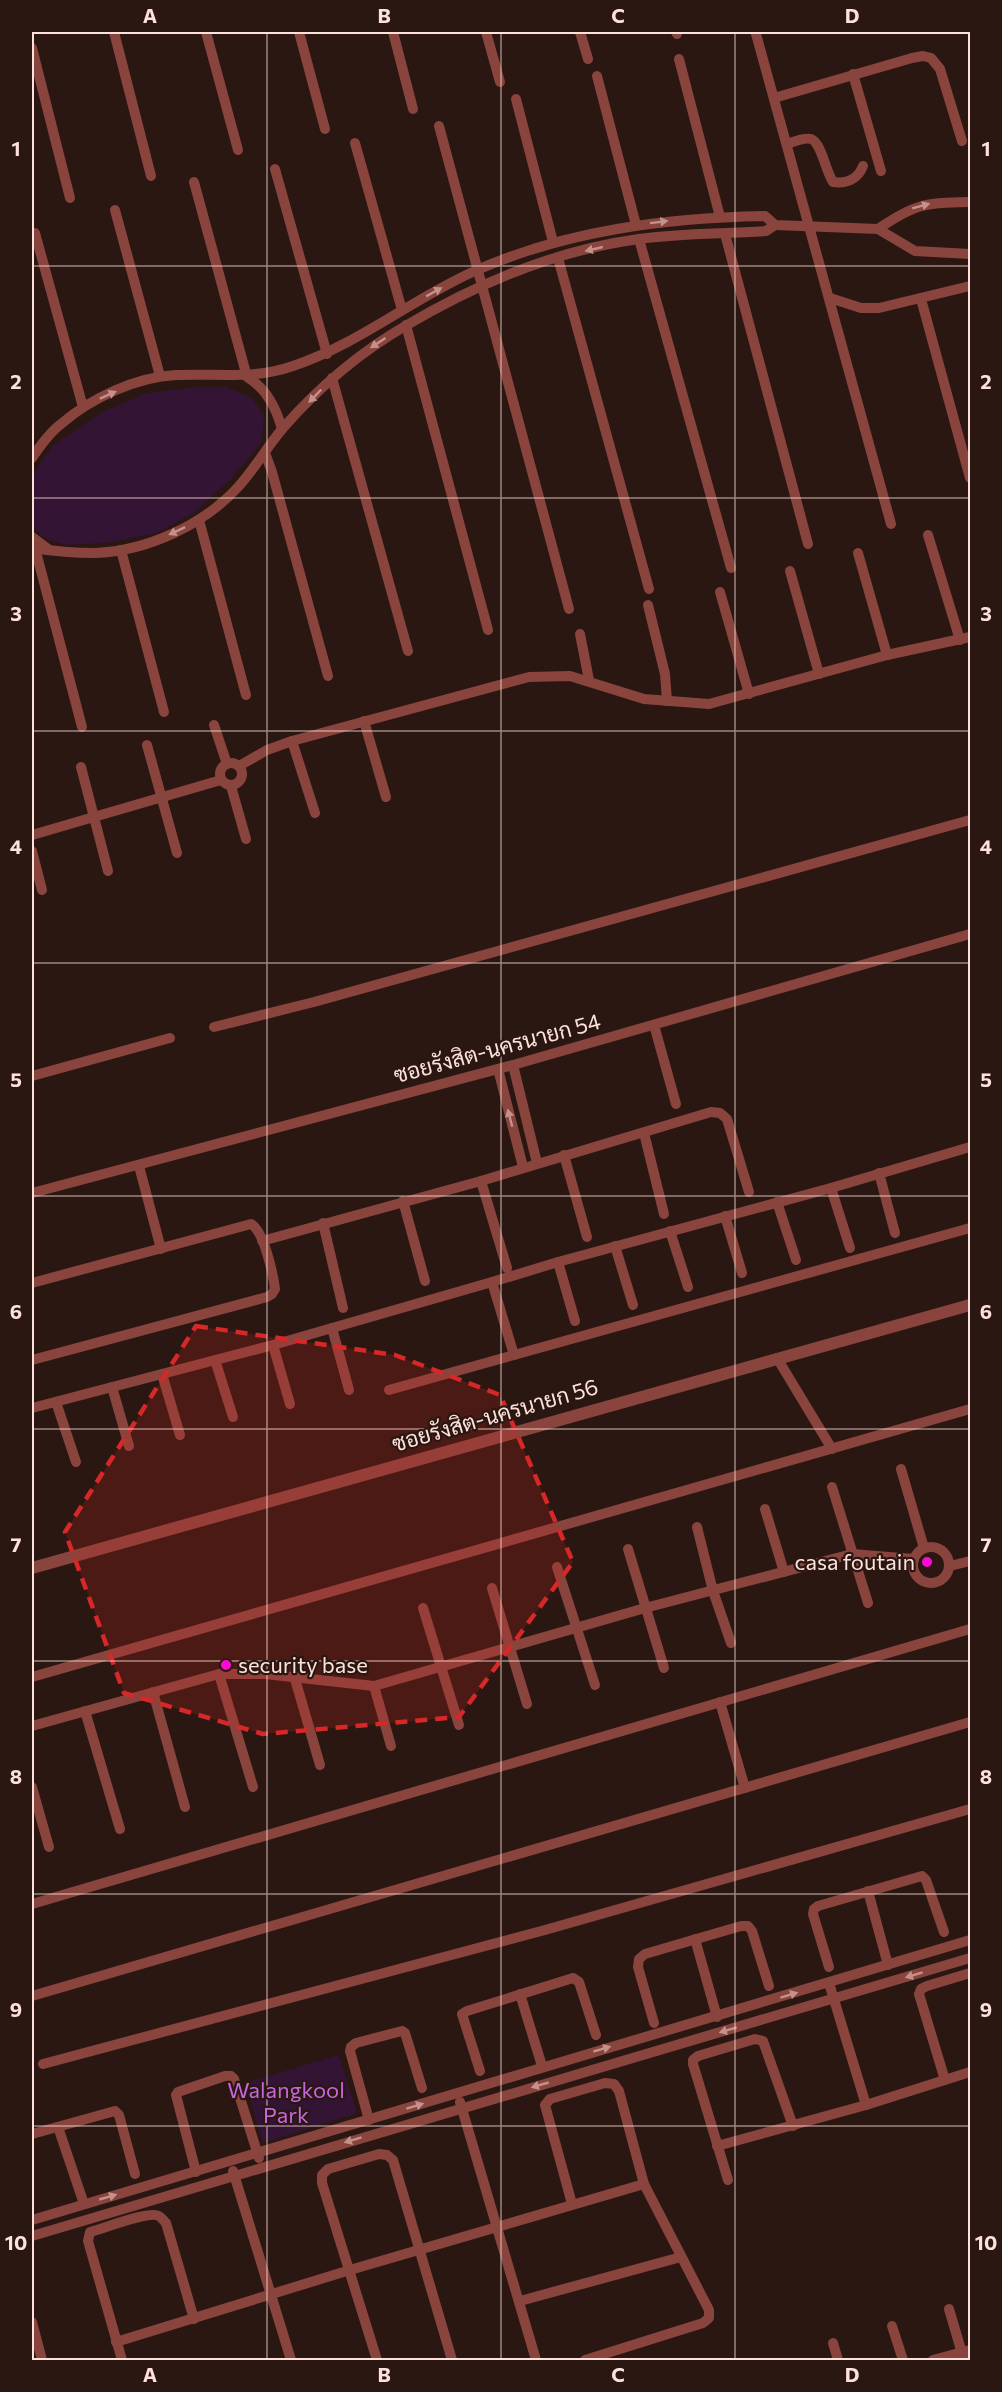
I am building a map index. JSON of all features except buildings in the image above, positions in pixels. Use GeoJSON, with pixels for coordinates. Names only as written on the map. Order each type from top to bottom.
{"type":"FeatureCollection","features":[{"type":"Feature","properties":{"kind":"street"},"geometry":{"type":"LineString","coordinates":[[114,32],[152,176]]}},
{"type":"Feature","properties":{"kind":"street"},"geometry":{"type":"LineString","coordinates":[[206,32],[238,150]]}},
{"type":"Feature","properties":{"kind":"street"},"geometry":{"type":"LineString","coordinates":[[299,32],[325,129]]}},
{"type":"Feature","properties":{"kind":"street"},"geometry":{"type":"LineString","coordinates":[[393,32],[413,109]]}},
{"type":"Feature","properties":{"kind":"street"},"geometry":{"type":"LineString","coordinates":[[486,32],[500,81]]}},
{"type":"Feature","properties":{"kind":"street"},"geometry":{"type":"LineString","coordinates":[[580,32],[588,59]]}},
{"type":"Feature","properties":{"kind":"street"},"geometry":{"type":"LineString","coordinates":[[756,34],[891,524]]}},
{"type":"Feature","properties":{"kind":"street"},"geometry":{"type":"LineString","coordinates":[[32,48],[70,198]]}},
{"type":"Feature","properties":{"kind":"street"},"geometry":{"type":"LineString","coordinates":[[774,98],[912,58],[923,56],[932,58],[940,69],[962,141]]}},
{"type":"Feature","properties":{"kind":"street"},"geometry":{"type":"LineString","coordinates":[[679,59],[720,217]]}},
{"type":"Feature","properties":{"kind":"street"},"geometry":{"type":"LineString","coordinates":[[853,74],[881,171]]}},
{"type":"Feature","properties":{"kind":"street"},"geometry":{"type":"LineString","coordinates":[[597,76],[636,225]]}},
{"type":"Feature","properties":{"kind":"street"},"geometry":{"type":"LineString","coordinates":[[516,99],[554,242]]}},
{"type":"Feature","properties":{"kind":"street"},"geometry":{"type":"LineString","coordinates":[[439,126],[569,609]]}},
{"type":"Feature","properties":{"kind":"street"},"geometry":{"type":"LineString","coordinates":[[787,144],[809,138],[814,140],[818,144],[828,175],[833,182],[846,182],[856,178],[863,166]]}},
{"type":"Feature","properties":{"kind":"street"},"geometry":{"type":"LineString","coordinates":[[355,143],[402,310]]}},
{"type":"Feature","properties":{"kind":"street"},"geometry":{"type":"LineString","coordinates":[[275,169],[327,354]]}},
{"type":"Feature","properties":{"kind":"street"},"geometry":{"type":"LineString","coordinates":[[194,182],[248,376],[264,390],[278,415],[282,429]]}},
{"type":"Feature","properties":{"kind":"street"},"geometry":{"type":"LineString","coordinates":[[878,229],[905,211],[917,207],[932,203],[970,202]]}},
{"type":"Feature","properties":{"kind":"street"},"geometry":{"type":"LineString","coordinates":[[115,210],[160,376]]}},
{"type":"Feature","properties":{"kind":"street"},"geometry":{"type":"LineString","coordinates":[[32,458],[60,424],[82,407],[107,395],[160,376],[248,376],[291,367],[327,354],[477,270],[554,242],[636,225],[720,217],[765,216],[775,225],[878,229],[915,251],[970,254]]}},
{"type":"Feature","properties":{"kind":"street"},"geometry":{"type":"LineString","coordinates":[[32,544],[48,549],[78,553],[121,550],[153,541],[199,520],[225,500],[282,429],[332,378],[358,357],[406,325],[482,286],[520,270],[558,258],[639,239],[766,231],[775,225]]}},
{"type":"Feature","properties":{"kind":"street"},"geometry":{"type":"LineString","coordinates":[[35,233],[82,407]]}},
{"type":"Feature","properties":{"kind":"street"},"geometry":{"type":"LineString","coordinates":[[725,234],[808,544]]}},
{"type":"Feature","properties":{"kind":"street"},"geometry":{"type":"LineString","coordinates":[[639,239],[731,568]]}},
{"type":"Feature","properties":{"kind":"street"},"geometry":{"type":"LineString","coordinates":[[558,258],[649,589]]}},
{"type":"Feature","properties":{"kind":"street"},"geometry":{"type":"LineString","coordinates":[[830,298],[861,308],[879,308],[970,286]]}},
{"type":"Feature","properties":{"kind":"street"},"geometry":{"type":"LineString","coordinates":[[921,299],[970,478]]}},
{"type":"Feature","properties":{"kind":"street"},"geometry":{"type":"LineString","coordinates":[[406,325],[489,630]]}},
{"type":"Feature","properties":{"kind":"street"},"geometry":{"type":"LineString","coordinates":[[332,378],[408,651]]}},
{"type":"Feature","properties":{"kind":"street"},"geometry":{"type":"LineString","coordinates":[[265,453],[328,676]]}},
{"type":"Feature","properties":{"kind":"street"},"geometry":{"type":"LineString","coordinates":[[199,520],[246,695]]}},
{"type":"Feature","properties":{"kind":"street"},"geometry":{"type":"LineString","coordinates":[[226,764],[239,766],[267,750],[292,741],[515,679],[556,674],[589,680],[630,695],[709,704],[887,655],[965,639],[928,535]]}},
{"type":"Feature","properties":{"kind":"street"},"geometry":{"type":"LineString","coordinates":[[32,544],[82,727]]}},
{"type":"Feature","properties":{"kind":"street"},"geometry":{"type":"LineString","coordinates":[[121,550],[164,712]]}},
{"type":"Feature","properties":{"kind":"street"},"geometry":{"type":"LineString","coordinates":[[858,553],[887,655]]}},
{"type":"Feature","properties":{"kind":"street"},"geometry":{"type":"LineString","coordinates":[[790,571],[819,674]]}},
{"type":"Feature","properties":{"kind":"street"},"geometry":{"type":"LineString","coordinates":[[720,592],[749,694]]}},
{"type":"Feature","properties":{"kind":"street"},"geometry":{"type":"LineString","coordinates":[[648,605],[665,674],[667,701]]}},
{"type":"Feature","properties":{"kind":"street"},"geometry":{"type":"LineString","coordinates":[[580,634],[589,680]]}},
{"type":"Feature","properties":{"kind":"street"},"geometry":{"type":"LineString","coordinates":[[364,721],[386,797]]}},
{"type":"Feature","properties":{"kind":"street"},"geometry":{"type":"LineString","coordinates":[[214,725],[226,764]]}},
{"type":"Feature","properties":{"kind":"street"},"geometry":{"type":"LineString","coordinates":[[292,741],[315,813]]}},
{"type":"Feature","properties":{"kind":"street"},"geometry":{"type":"LineString","coordinates":[[147,745],[177,853]]}},
{"type":"Feature","properties":{"kind":"street"},"geometry":{"type":"LineString","coordinates":[[226,764],[220,772],[246,838]]}},
{"type":"Feature","properties":{"kind":"street"},"geometry":{"type":"LineString","coordinates":[[32,835],[162,798],[240,781],[242,776],[239,766]]}},
{"type":"Feature","properties":{"kind":"street"},"geometry":{"type":"LineString","coordinates":[[81,767],[108,871]]}},
{"type":"Feature","properties":{"kind":"street"},"geometry":{"type":"LineString","coordinates":[[214,1027],[314,1002],[970,820]]}},
{"type":"Feature","properties":{"kind":"street"},"geometry":{"type":"LineString","coordinates":[[32,851],[42,890]]}},
{"type":"Feature","properties":{"kind":"street","name":"ซอยรังสิต-นครนายก 54"},"geometry":{"type":"LineString","coordinates":[[32,1193],[513,1065],[970,934]]}},
{"type":"Feature","properties":{"kind":"street"},"geometry":{"type":"LineString","coordinates":[[654,1025],[676,1104]]}},
{"type":"Feature","properties":{"kind":"street"},"geometry":{"type":"LineString","coordinates":[[32,1076],[170,1038]]}},
{"type":"Feature","properties":{"kind":"street"},"geometry":{"type":"LineString","coordinates":[[513,1065],[537,1163]]}},
{"type":"Feature","properties":{"kind":"street"},"geometry":{"type":"LineString","coordinates":[[498,1069],[523,1167]]}},
{"type":"Feature","properties":{"kind":"street"},"geometry":{"type":"LineString","coordinates":[[262,1241],[481,1181],[711,1112],[720,1113],[727,1119],[749,1192]]}},
{"type":"Feature","properties":{"kind":"street"},"geometry":{"type":"LineString","coordinates":[[644,1133],[664,1214]]}},
{"type":"Feature","properties":{"kind":"street"},"geometry":{"type":"LineString","coordinates":[[32,1408],[273,1345],[558,1262],[831,1188],[970,1147]]}},
{"type":"Feature","properties":{"kind":"street"},"geometry":{"type":"LineString","coordinates":[[564,1155],[587,1237]]}},
{"type":"Feature","properties":{"kind":"street"},"geometry":{"type":"LineString","coordinates":[[139,1166],[160,1249]]}},
{"type":"Feature","properties":{"kind":"street"},"geometry":{"type":"LineString","coordinates":[[879,1173],[895,1233]]}},
{"type":"Feature","properties":{"kind":"street"},"geometry":{"type":"LineString","coordinates":[[481,1181],[507,1268]]}},
{"type":"Feature","properties":{"kind":"street"},"geometry":{"type":"LineString","coordinates":[[831,1188],[850,1248]]}},
{"type":"Feature","properties":{"kind":"street"},"geometry":{"type":"LineString","coordinates":[[403,1201],[425,1281]]}},
{"type":"Feature","properties":{"kind":"street"},"geometry":{"type":"LineString","coordinates":[[777,1202],[796,1260]]}},
{"type":"Feature","properties":{"kind":"street"},"geometry":{"type":"LineString","coordinates":[[725,1216],[742,1273]]}},
{"type":"Feature","properties":{"kind":"street"},"geometry":{"type":"LineString","coordinates":[[323,1223],[343,1308]]}},
{"type":"Feature","properties":{"kind":"street"},"geometry":{"type":"LineString","coordinates":[[32,1283],[251,1224],[259,1232],[274,1289],[267,1297],[32,1360]]}},
{"type":"Feature","properties":{"kind":"street"},"geometry":{"type":"LineString","coordinates":[[389,1390],[970,1228]]}},
{"type":"Feature","properties":{"kind":"street"},"geometry":{"type":"LineString","coordinates":[[670,1231],[688,1287]]}},
{"type":"Feature","properties":{"kind":"street"},"geometry":{"type":"LineString","coordinates":[[615,1246],[633,1305]]}},
{"type":"Feature","properties":{"kind":"street"},"geometry":{"type":"LineString","coordinates":[[558,1262],[575,1321]]}},
{"type":"Feature","properties":{"kind":"street"},"geometry":{"type":"LineString","coordinates":[[492,1282],[514,1355]]}},
{"type":"Feature","properties":{"kind":"street","name":"ซอยรังสิต-นครนายก 56"},"geometry":{"type":"LineString","coordinates":[[32,1568],[970,1305]]}},
{"type":"Feature","properties":{"kind":"street"},"geometry":{"type":"LineString","coordinates":[[332,1328],[349,1390]]}},
{"type":"Feature","properties":{"kind":"street"},"geometry":{"type":"LineString","coordinates":[[273,1345],[291,1404]]}},
{"type":"Feature","properties":{"kind":"street"},"geometry":{"type":"LineString","coordinates":[[777,1358],[832,1449]]}},
{"type":"Feature","properties":{"kind":"street"},"geometry":{"type":"LineString","coordinates":[[215,1360],[233,1417]]}},
{"type":"Feature","properties":{"kind":"street"},"geometry":{"type":"LineString","coordinates":[[162,1374],[180,1435]]}},
{"type":"Feature","properties":{"kind":"street"},"geometry":{"type":"LineString","coordinates":[[112,1387],[129,1446]]}},
{"type":"Feature","properties":{"kind":"street"},"geometry":{"type":"LineString","coordinates":[[56,1402],[76,1462]]}},
{"type":"Feature","properties":{"kind":"street"},"geometry":{"type":"LineString","coordinates":[[32,1677],[970,1409]]}},
{"type":"Feature","properties":{"kind":"street"},"geometry":{"type":"LineString","coordinates":[[901,1469],[924,1548]]}},
{"type":"Feature","properties":{"kind":"street"},"geometry":{"type":"LineString","coordinates":[[832,1487],[868,1603]]}},
{"type":"Feature","properties":{"kind":"street"},"geometry":{"type":"LineString","coordinates":[[765,1509],[784,1572]]}},
{"type":"Feature","properties":{"kind":"street"},"geometry":{"type":"LineString","coordinates":[[696,1527],[713,1591],[731,1643]]}},
{"type":"Feature","properties":{"kind":"street"},"geometry":{"type":"LineString","coordinates":[[936,1547],[942,1550],[950,1566],[945,1577],[935,1583],[928,1583],[917,1577],[914,1572],[914,1559],[924,1548],[936,1547]]}},
{"type":"Feature","properties":{"kind":"street"},"geometry":{"type":"LineString","coordinates":[[628,1549],[664,1668]]}},
{"type":"Feature","properties":{"kind":"street"},"geometry":{"type":"LineString","coordinates":[[32,1726],[219,1674],[265,1674],[374,1686],[645,1608],[852,1554],[914,1559]]}},
{"type":"Feature","properties":{"kind":"street"},"geometry":{"type":"LineString","coordinates":[[950,1566],[970,1561]]}},
{"type":"Feature","properties":{"kind":"street"},"geometry":{"type":"LineString","coordinates":[[557,1567],[595,1685]]}},
{"type":"Feature","properties":{"kind":"street"},"geometry":{"type":"LineString","coordinates":[[492,1588],[527,1704]]}},
{"type":"Feature","properties":{"kind":"street"},"geometry":{"type":"LineString","coordinates":[[423,1608],[459,1725]]}},
{"type":"Feature","properties":{"kind":"street"},"geometry":{"type":"LineString","coordinates":[[32,1904],[970,1629]]}},
{"type":"Feature","properties":{"kind":"street"},"geometry":{"type":"LineString","coordinates":[[219,1674],[253,1787]]}},
{"type":"Feature","properties":{"kind":"street"},"geometry":{"type":"LineString","coordinates":[[295,1679],[321,1765]]}},
{"type":"Feature","properties":{"kind":"street"},"geometry":{"type":"LineString","coordinates":[[374,1686],[391,1746]]}},
{"type":"Feature","properties":{"kind":"street"},"geometry":{"type":"LineString","coordinates":[[153,1692],[185,1807]]}},
{"type":"Feature","properties":{"kind":"street"},"geometry":{"type":"LineString","coordinates":[[720,1702],[745,1788]]}},
{"type":"Feature","properties":{"kind":"street"},"geometry":{"type":"LineString","coordinates":[[85,1711],[120,1829]]}},
{"type":"Feature","properties":{"kind":"street"},"geometry":{"type":"LineString","coordinates":[[32,1996],[970,1722]]}},
{"type":"Feature","properties":{"kind":"street"},"geometry":{"type":"LineString","coordinates":[[32,1787],[50,1846]]}},
{"type":"Feature","properties":{"kind":"street"},"geometry":{"type":"LineString","coordinates":[[43,2064],[578,1921],[970,1809]]}},
{"type":"Feature","properties":{"kind":"street"},"geometry":{"type":"LineString","coordinates":[[829,1967],[813,1914],[814,1909],[868,1891],[922,1876],[926,1880],[944,1932]]}},
{"type":"Feature","properties":{"kind":"street"},"geometry":{"type":"LineString","coordinates":[[868,1891],[888,1965]]}},
{"type":"Feature","properties":{"kind":"street"},"geometry":{"type":"LineString","coordinates":[[654,2023],[638,1967],[639,1959],[645,1954],[741,1926],[748,1926],[752,1931],[769,1986]]}},
{"type":"Feature","properties":{"kind":"street"},"geometry":{"type":"LineString","coordinates":[[695,1939],[717,2017]]}},
{"type":"Feature","properties":{"kind":"street"},"geometry":{"type":"LineString","coordinates":[[32,2220],[970,1940]]}},
{"type":"Feature","properties":{"kind":"street"},"geometry":{"type":"LineString","coordinates":[[32,2236],[970,1958]]}},
{"type":"Feature","properties":{"kind":"street"},"geometry":{"type":"LineString","coordinates":[[945,2080],[919,1994],[921,1989],[927,1986],[970,1972]]}},
{"type":"Feature","properties":{"kind":"street"},"geometry":{"type":"LineString","coordinates":[[480,2071],[462,2014],[520,1994],[577,1978],[596,2035]]}},
{"type":"Feature","properties":{"kind":"street"},"geometry":{"type":"LineString","coordinates":[[829,1983],[866,2105]]}},
{"type":"Feature","properties":{"kind":"street"},"geometry":{"type":"LineString","coordinates":[[520,1994],[542,2066]]}},
{"type":"Feature","properties":{"kind":"street"},"geometry":{"type":"LineString","coordinates":[[369,2120],[350,2051],[356,2043],[402,2031],[405,2033],[422,2088]]}},
{"type":"Feature","properties":{"kind":"street"},"geometry":{"type":"LineString","coordinates":[[728,2180],[693,2060],[698,2056],[755,2038],[763,2041],[793,2126]]}},
{"type":"Feature","properties":{"kind":"street"},"geometry":{"type":"LineString","coordinates":[[717,2146],[866,2105],[970,2072]]}},
{"type":"Feature","properties":{"kind":"street"},"geometry":{"type":"LineString","coordinates":[[196,2172],[176,2095],[178,2092],[225,2076],[231,2076],[234,2079],[262,2167]]}},
{"type":"Feature","properties":{"kind":"street"},"geometry":{"type":"LineString","coordinates":[[572,2204],[545,2105],[549,2099],[605,2083],[614,2084],[620,2091],[644,2184],[709,2310],[709,2318],[703,2323],[585,2361]]}},
{"type":"Feature","properties":{"kind":"street"},"geometry":{"type":"LineString","coordinates":[[458,2093],[499,2227],[536,2361]]}},
{"type":"Feature","properties":{"kind":"street"},"geometry":{"type":"LineString","coordinates":[[32,2134],[115,2111],[135,2174]]}},
{"type":"Feature","properties":{"kind":"street"},"geometry":{"type":"LineString","coordinates":[[58,2127],[84,2204]]}},
{"type":"Feature","properties":{"kind":"street"},"geometry":{"type":"LineString","coordinates":[[377,2361],[322,2183],[322,2175],[328,2169],[379,2154],[387,2155],[393,2160],[452,2361]]}},
{"type":"Feature","properties":{"kind":"street"},"geometry":{"type":"LineString","coordinates":[[230,2162],[291,2361]]}},
{"type":"Feature","properties":{"kind":"street"},"geometry":{"type":"LineString","coordinates":[[116,2342],[350,2270],[644,2184]]}},
{"type":"Feature","properties":{"kind":"street"},"geometry":{"type":"LineString","coordinates":[[122,2361],[88,2236],[90,2232],[138,2218],[159,2216],[166,2223],[194,2319]]}},
{"type":"Feature","properties":{"kind":"street"},"geometry":{"type":"LineString","coordinates":[[519,2301],[681,2257]]}},
{"type":"Feature","properties":{"kind":"street"},"geometry":{"type":"LineString","coordinates":[[933,2361],[966,2354],[949,2309]]}},
{"type":"Feature","properties":{"kind":"street"},"geometry":{"type":"LineString","coordinates":[[32,2322],[42,2361]]}},
{"type":"Feature","properties":{"kind":"street"},"geometry":{"type":"LineString","coordinates":[[892,2326],[903,2361]]}},
{"type":"Feature","properties":{"kind":"street"},"geometry":{"type":"LineString","coordinates":[[833,2343],[838,2361]]}},
{"type":"Feature","properties":{"kind":"highlighted area"},"geometry":{"type":"Polygon","coordinates":[[[196,1326],[395,1355],[500,1395],[573,1562],[459,1717],[263,1734],[124,1693],[65,1532],[196,1326]]]}},
{"type":"Feature","properties":{"kind":"green space"},"geometry":{"type":"Polygon","coordinates":[[[198,387],[226,387],[252,398],[264,416],[261,443],[231,479],[195,512],[157,533],[105,543],[66,545],[44,538],[32,526],[32,475],[53,445],[102,412],[147,393],[198,387]]]}},
{"type":"Feature","properties":{"kind":"green space","name":"Walangkool Park"},"geometry":{"type":"Polygon","coordinates":[[[339,2055],[357,2113],[263,2143],[245,2083],[339,2055]]]}},
{"type":"Feature","properties":{"kind":"place","name":"casa foutain"},"geometry":{"type":"Point","coordinates":[927,1562]}},
{"type":"Feature","properties":{"kind":"place","name":"security base"},"geometry":{"type":"Point","coordinates":[226,1665]}}]}
